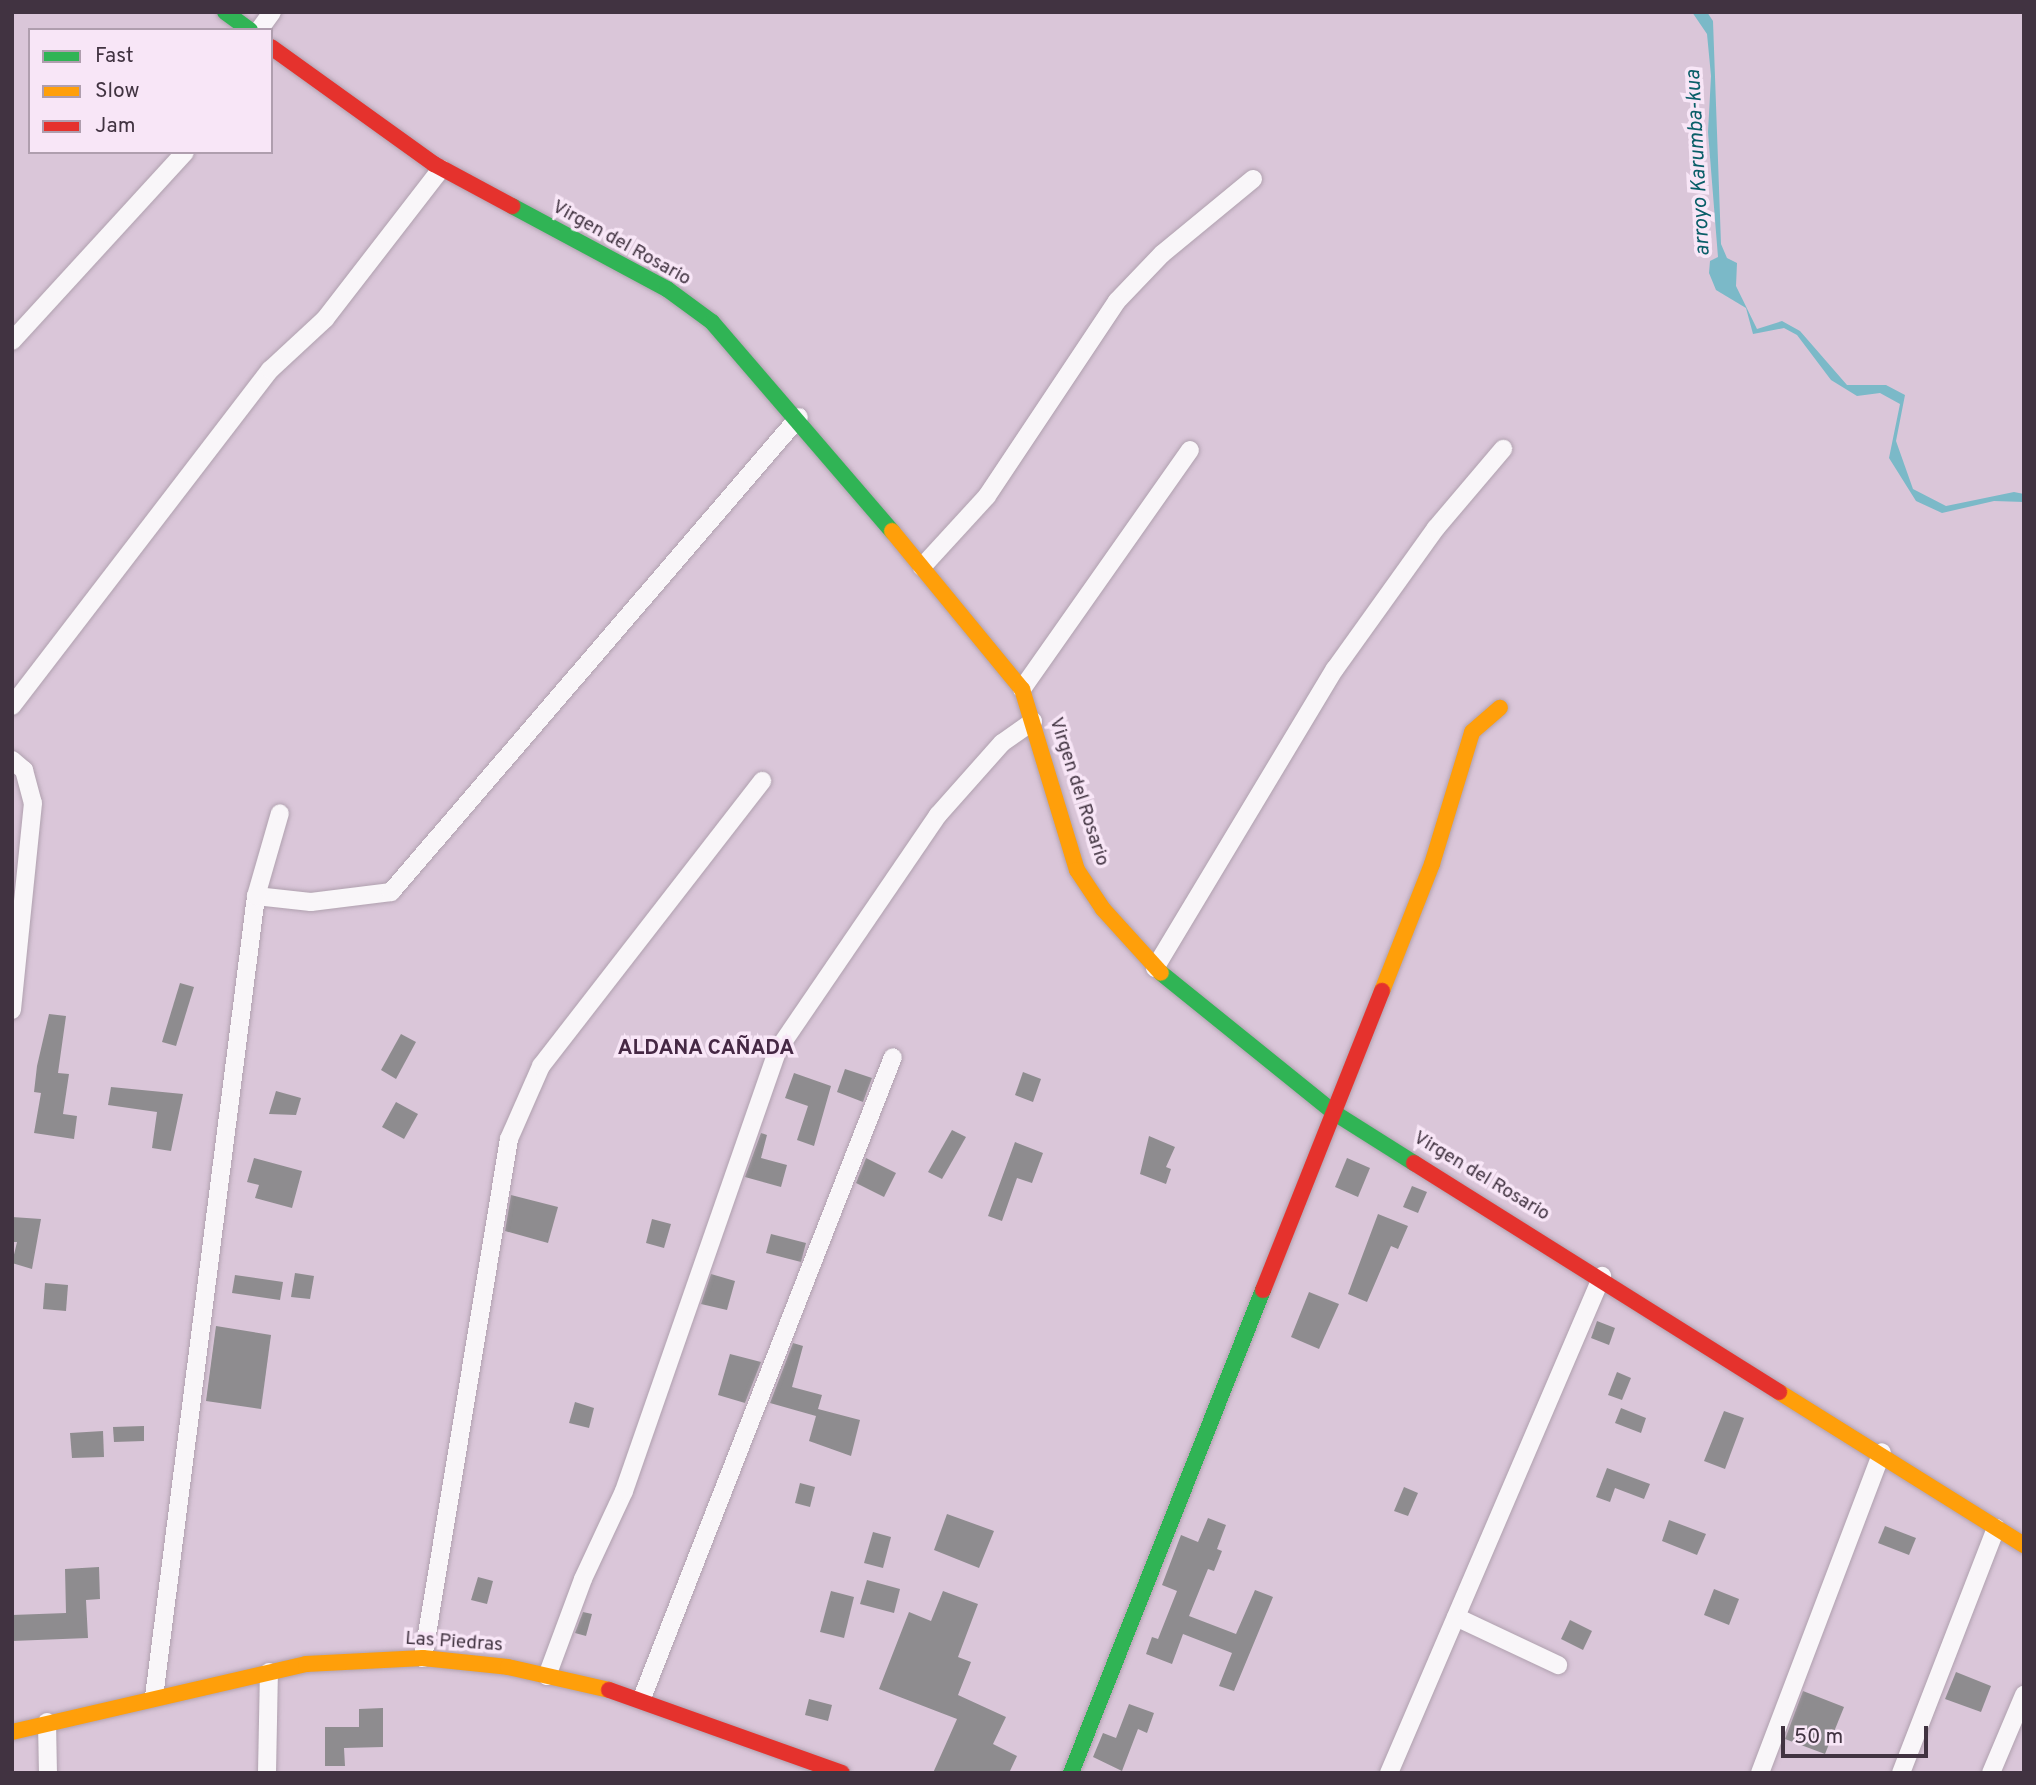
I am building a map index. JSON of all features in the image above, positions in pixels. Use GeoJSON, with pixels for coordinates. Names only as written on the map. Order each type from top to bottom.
{"type":"FeatureCollection","features":[{"type":"Feature","properties":{"kind":"street"},"geometry":{"type":"LineString","coordinates":[[225,12],[247,28]]}},
{"type":"Feature","properties":{"kind":"street"},"geometry":{"type":"LineString","coordinates":[[260,28],[272,12]]}},
{"type":"Feature","properties":{"kind":"street","name":"Virgen del Rosario"},"geometry":{"type":"LineString","coordinates":[[273,52],[441,169],[667,289],[712,322],[799,417],[1022,689],[1077,870],[1102,909],[1155,968],[1333,1112],[1602,1276],[2024,1545]]}},
{"type":"Feature","properties":{"kind":"street"},"geometry":{"type":"LineString","coordinates":[[12,341],[183,154]]}},
{"type":"Feature","properties":{"kind":"street"},"geometry":{"type":"LineString","coordinates":[[12,706],[270,370],[325,319],[441,169]]}},
{"type":"Feature","properties":{"kind":"street"},"geometry":{"type":"LineString","coordinates":[[922,567],[987,496],[1117,301],[1162,254],[1253,179]]}},
{"type":"Feature","properties":{"kind":"street"},"geometry":{"type":"LineString","coordinates":[[256,896],[323,902],[391,892],[799,417]]}},
{"type":"Feature","properties":{"kind":"street"},"geometry":{"type":"LineString","coordinates":[[1155,968],[1335,669],[1436,528],[1503,449]]}},
{"type":"Feature","properties":{"kind":"street"},"geometry":{"type":"LineString","coordinates":[[1022,689],[1189,450]]}},
{"type":"Feature","properties":{"kind":"street"},"geometry":{"type":"LineString","coordinates":[[1071,1773],[1432,863],[1460,761],[1472,732],[1500,708]]}},
{"type":"Feature","properties":{"kind":"street"},"geometry":{"type":"LineString","coordinates":[[547,1676],[624,1491],[777,1051],[938,815],[1002,743],[1033,721]]}},
{"type":"Feature","properties":{"kind":"street"},"geometry":{"type":"LineString","coordinates":[[12,760],[24,770],[33,803],[12,1010]]}},
{"type":"Feature","properties":{"kind":"street"},"geometry":{"type":"LineString","coordinates":[[423,1658],[509,1139],[541,1066],[762,781]]}},
{"type":"Feature","properties":{"kind":"street"},"geometry":{"type":"LineString","coordinates":[[154,1697],[256,896],[281,813]]}},
{"type":"Feature","properties":{"kind":"street"},"geometry":{"type":"LineString","coordinates":[[642,1698],[893,1058]]}},
{"type":"Feature","properties":{"kind":"street"},"geometry":{"type":"LineString","coordinates":[[1389,1773],[1602,1276]]}},
{"type":"Feature","properties":{"kind":"street"},"geometry":{"type":"LineString","coordinates":[[1760,1773],[1882,1452]]}},
{"type":"Feature","properties":{"kind":"street"},"geometry":{"type":"LineString","coordinates":[[1901,1773],[1996,1528]]}},
{"type":"Feature","properties":{"kind":"street"},"geometry":{"type":"LineString","coordinates":[[1455,1617],[1558,1665]]}},
{"type":"Feature","properties":{"kind":"street","name":"Las Piedras"},"geometry":{"type":"LineString","coordinates":[[12,1732],[269,1672],[423,1658],[547,1676],[642,1698],[842,1773]]}},
{"type":"Feature","properties":{"kind":"street"},"geometry":{"type":"LineString","coordinates":[[267,1773],[269,1672]]}},
{"type":"Feature","properties":{"kind":"street"},"geometry":{"type":"LineString","coordinates":[[1991,1773],[2024,1695]]}},
{"type":"Feature","properties":{"kind":"street"},"geometry":{"type":"LineString","coordinates":[[47,1722],[48,1773]]}},
{"type":"Feature","properties":{"kind":"water"},"geometry":{"type":"Polygon","coordinates":[[[1692,12],[1707,12],[1713,21],[1721,244],[1727,258],[1737,263],[1736,286],[1757,329],[1782,321],[1800,331],[1847,385],[1886,385],[1905,395],[1896,441],[1913,489],[1946,506],[2014,492],[2024,494],[2024,502],[1994,501],[1942,513],[1916,501],[1889,458],[1900,404],[1880,393],[1857,396],[1831,380],[1797,335],[1784,328],[1753,334],[1746,308],[1716,290],[1709,273],[1710,261],[1718,257],[1708,132],[1711,76],[1707,34],[1692,12]]]}},
{"type":"Feature","properties":{"kind":"building"},"geometry":{"type":"Polygon","coordinates":[[[180,983],[194,987],[176,1046],[162,1042],[180,983]]]}},
{"type":"Feature","properties":{"kind":"building"},"geometry":{"type":"Polygon","coordinates":[[[49,1014],[66,1016],[58,1073],[69,1074],[63,1114],[77,1116],[74,1139],[34,1133],[41,1093],[34,1092],[37,1066],[49,1014]]]}},
{"type":"Feature","properties":{"kind":"building"},"geometry":{"type":"Polygon","coordinates":[[[401,1034],[416,1042],[396,1079],[381,1070],[401,1034]]]}},
{"type":"Feature","properties":{"kind":"building"},"geometry":{"type":"Polygon","coordinates":[[[845,1069],[872,1078],[863,1102],[837,1092],[845,1069]]]}},
{"type":"Feature","properties":{"kind":"building"},"geometry":{"type":"Polygon","coordinates":[[[1023,1072],[1041,1079],[1033,1102],[1015,1095],[1023,1072]]]}},
{"type":"Feature","properties":{"kind":"building"},"geometry":{"type":"Polygon","coordinates":[[[794,1073],[831,1086],[814,1146],[797,1140],[808,1106],[785,1098],[794,1073]]]}},
{"type":"Feature","properties":{"kind":"building"},"geometry":{"type":"Polygon","coordinates":[[[111,1087],[183,1094],[171,1151],[152,1148],[157,1112],[108,1105],[111,1087]]]}},
{"type":"Feature","properties":{"kind":"building"},"geometry":{"type":"Polygon","coordinates":[[[276,1091],[301,1098],[296,1115],[269,1114],[276,1091]]]}},
{"type":"Feature","properties":{"kind":"building"},"geometry":{"type":"Polygon","coordinates":[[[396,1102],[418,1114],[404,1139],[382,1127],[396,1102]]]}},
{"type":"Feature","properties":{"kind":"building"},"geometry":{"type":"Polygon","coordinates":[[[952,1130],[966,1137],[942,1179],[928,1172],[952,1130]]]}},
{"type":"Feature","properties":{"kind":"building"},"geometry":{"type":"Polygon","coordinates":[[[761,1133],[767,1135],[761,1158],[787,1165],[781,1187],[745,1177],[761,1133]]]}},
{"type":"Feature","properties":{"kind":"building"},"geometry":{"type":"Polygon","coordinates":[[[1149,1136],[1175,1147],[1166,1167],[1171,1169],[1166,1184],[1140,1174],[1149,1136]]]}},
{"type":"Feature","properties":{"kind":"building"},"geometry":{"type":"Polygon","coordinates":[[[1015,1142],[1043,1153],[1032,1183],[1017,1178],[1002,1221],[988,1216],[1015,1142]]]}},
{"type":"Feature","properties":{"kind":"building"},"geometry":{"type":"Polygon","coordinates":[[[254,1158],[302,1171],[292,1208],[255,1198],[259,1185],[247,1182],[254,1158]]]}},
{"type":"Feature","properties":{"kind":"building"},"geometry":{"type":"Polygon","coordinates":[[[866,1158],[896,1173],[884,1197],[856,1183],[866,1158]]]}},
{"type":"Feature","properties":{"kind":"building"},"geometry":{"type":"Polygon","coordinates":[[[1347,1158],[1370,1168],[1358,1197],[1335,1187],[1347,1158]]]}},
{"type":"Feature","properties":{"kind":"building"},"geometry":{"type":"Polygon","coordinates":[[[1412,1186],[1427,1192],[1418,1213],[1403,1207],[1412,1186]]]}},
{"type":"Feature","properties":{"kind":"building"},"geometry":{"type":"Polygon","coordinates":[[[511,1195],[558,1207],[548,1243],[505,1231],[511,1195]]]}},
{"type":"Feature","properties":{"kind":"building"},"geometry":{"type":"Polygon","coordinates":[[[1378,1214],[1408,1226],[1398,1249],[1391,1246],[1367,1302],[1348,1294],[1378,1214]]]}},
{"type":"Feature","properties":{"kind":"building"},"geometry":{"type":"Polygon","coordinates":[[[12,1217],[41,1219],[32,1269],[12,1263],[17,1242],[12,1242],[12,1217]]]}},
{"type":"Feature","properties":{"kind":"building"},"geometry":{"type":"Polygon","coordinates":[[[652,1219],[671,1224],[664,1248],[646,1243],[652,1219]]]}},
{"type":"Feature","properties":{"kind":"building"},"geometry":{"type":"Polygon","coordinates":[[[771,1234],[806,1243],[801,1262],[766,1253],[771,1234]]]}},
{"type":"Feature","properties":{"kind":"building"},"geometry":{"type":"Polygon","coordinates":[[[295,1273],[314,1276],[310,1299],[291,1297],[295,1273]]]}},
{"type":"Feature","properties":{"kind":"building"},"geometry":{"type":"Polygon","coordinates":[[[711,1274],[735,1281],[727,1310],[701,1304],[711,1274]]]}},
{"type":"Feature","properties":{"kind":"building"},"geometry":{"type":"Polygon","coordinates":[[[235,1275],[283,1282],[280,1300],[232,1293],[235,1275]]]}},
{"type":"Feature","properties":{"kind":"building"},"geometry":{"type":"Polygon","coordinates":[[[45,1283],[68,1285],[66,1311],[43,1309],[45,1283]]]}},
{"type":"Feature","properties":{"kind":"building"},"geometry":{"type":"Polygon","coordinates":[[[1309,1292],[1339,1304],[1319,1349],[1291,1337],[1309,1292]]]}},
{"type":"Feature","properties":{"kind":"building"},"geometry":{"type":"Polygon","coordinates":[[[1597,1321],[1615,1328],[1609,1345],[1591,1338],[1597,1321]]]}},
{"type":"Feature","properties":{"kind":"building"},"geometry":{"type":"Polygon","coordinates":[[[216,1326],[271,1335],[261,1409],[206,1401],[216,1326]]]}},
{"type":"Feature","properties":{"kind":"building"},"geometry":{"type":"Polygon","coordinates":[[[793,1343],[803,1346],[792,1387],[822,1395],[818,1409],[860,1420],[851,1456],[809,1441],[816,1416],[770,1403],[793,1343]]]}},
{"type":"Feature","properties":{"kind":"building"},"geometry":{"type":"Polygon","coordinates":[[[730,1354],[761,1362],[745,1403],[718,1395],[730,1354]]]}},
{"type":"Feature","properties":{"kind":"building"},"geometry":{"type":"Polygon","coordinates":[[[1617,1372],[1631,1378],[1622,1400],[1608,1395],[1617,1372]]]}},
{"type":"Feature","properties":{"kind":"building"},"geometry":{"type":"Polygon","coordinates":[[[575,1402],[594,1408],[589,1428],[569,1423],[575,1402]]]}},
{"type":"Feature","properties":{"kind":"building"},"geometry":{"type":"Polygon","coordinates":[[[1621,1408],[1646,1418],[1641,1433],[1615,1423],[1621,1408]]]}},
{"type":"Feature","properties":{"kind":"building"},"geometry":{"type":"Polygon","coordinates":[[[1724,1411],[1744,1418],[1725,1469],[1704,1461],[1724,1411]]]}},
{"type":"Feature","properties":{"kind":"building"},"geometry":{"type":"Polygon","coordinates":[[[144,1426],[144,1441],[114,1442],[113,1427],[144,1426]]]}},
{"type":"Feature","properties":{"kind":"building"},"geometry":{"type":"Polygon","coordinates":[[[103,1431],[104,1457],[72,1458],[70,1433],[103,1431]]]}},
{"type":"Feature","properties":{"kind":"building"},"geometry":{"type":"Polygon","coordinates":[[[1607,1468],[1650,1484],[1644,1499],[1615,1488],[1610,1502],[1596,1497],[1607,1468]]]}},
{"type":"Feature","properties":{"kind":"building"},"geometry":{"type":"Polygon","coordinates":[[[800,1483],[815,1487],[810,1507],[795,1503],[800,1483]]]}},
{"type":"Feature","properties":{"kind":"building"},"geometry":{"type":"Polygon","coordinates":[[[1404,1487],[1418,1493],[1408,1516],[1394,1511],[1404,1487]]]}},
{"type":"Feature","properties":{"kind":"building"},"geometry":{"type":"Polygon","coordinates":[[[947,1514],[994,1531],[979,1568],[934,1550],[947,1514]]]}},
{"type":"Feature","properties":{"kind":"building"},"geometry":{"type":"Polygon","coordinates":[[[1208,1518],[1226,1525],[1217,1549],[1222,1551],[1214,1571],[1208,1569],[1189,1616],[1236,1634],[1255,1590],[1273,1597],[1234,1691],[1219,1686],[1232,1653],[1183,1634],[1172,1664],[1146,1654],[1152,1637],[1158,1639],[1177,1591],[1162,1585],[1181,1535],[1198,1542],[1208,1518]]]}},
{"type":"Feature","properties":{"kind":"building"},"geometry":{"type":"Polygon","coordinates":[[[1669,1520],[1706,1534],[1697,1555],[1662,1541],[1669,1520]]]}},
{"type":"Feature","properties":{"kind":"building"},"geometry":{"type":"Polygon","coordinates":[[[1885,1526],[1916,1538],[1909,1555],[1878,1543],[1885,1526]]]}},
{"type":"Feature","properties":{"kind":"building"},"geometry":{"type":"Polygon","coordinates":[[[873,1532],[891,1537],[883,1568],[864,1563],[873,1532]]]}},
{"type":"Feature","properties":{"kind":"building"},"geometry":{"type":"Polygon","coordinates":[[[99,1567],[100,1599],[86,1600],[88,1638],[12,1641],[12,1615],[66,1613],[65,1569],[99,1567]]]}},
{"type":"Feature","properties":{"kind":"building"},"geometry":{"type":"Polygon","coordinates":[[[478,1577],[493,1581],[487,1604],[471,1600],[478,1577]]]}},
{"type":"Feature","properties":{"kind":"building"},"geometry":{"type":"Polygon","coordinates":[[[867,1580],[900,1589],[894,1613],[860,1604],[867,1580]]]}},
{"type":"Feature","properties":{"kind":"building"},"geometry":{"type":"Polygon","coordinates":[[[1714,1589],[1739,1599],[1729,1625],[1704,1615],[1714,1589]]]}},
{"type":"Feature","properties":{"kind":"building"},"geometry":{"type":"Polygon","coordinates":[[[831,1591],[854,1597],[844,1638],[820,1632],[831,1591]]]}},
{"type":"Feature","properties":{"kind":"building"},"geometry":{"type":"Polygon","coordinates":[[[943,1591],[978,1604],[958,1657],[971,1662],[958,1695],[1006,1717],[993,1744],[1017,1756],[1009,1773],[933,1773],[957,1719],[879,1689],[909,1612],[931,1621],[943,1591]]]}},
{"type":"Feature","properties":{"kind":"building"},"geometry":{"type":"Polygon","coordinates":[[[583,1612],[592,1614],[586,1636],[575,1633],[583,1612]]]}},
{"type":"Feature","properties":{"kind":"building"},"geometry":{"type":"Polygon","coordinates":[[[1570,1620],[1592,1631],[1583,1650],[1561,1639],[1570,1620]]]}},
{"type":"Feature","properties":{"kind":"building"},"geometry":{"type":"Polygon","coordinates":[[[1956,1672],[1991,1686],[1981,1712],[1945,1699],[1956,1672]]]}},
{"type":"Feature","properties":{"kind":"building"},"geometry":{"type":"Polygon","coordinates":[[[1803,1691],[1844,1707],[1825,1754],[1785,1739],[1803,1691]]]}},
{"type":"Feature","properties":{"kind":"building"},"geometry":{"type":"Polygon","coordinates":[[[809,1699],[832,1705],[828,1721],[805,1715],[809,1699]]]}},
{"type":"Feature","properties":{"kind":"building"},"geometry":{"type":"Polygon","coordinates":[[[1129,1704],[1154,1713],[1147,1733],[1138,1729],[1122,1771],[1093,1757],[1103,1733],[1116,1738],[1129,1704]]]}},
{"type":"Feature","properties":{"kind":"building"},"geometry":{"type":"Polygon","coordinates":[[[383,1708],[383,1747],[344,1748],[345,1766],[325,1766],[325,1727],[359,1727],[359,1709],[383,1708]]]}},
{"type":"Feature","properties":{"kind":"traffic: fast"},"geometry":{"type":"LineString","coordinates":[[225,12],[247,28]]}},
{"type":"Feature","properties":{"kind":"traffic: fast"},"geometry":{"type":"LineString","coordinates":[[512,206],[667,289],[712,322],[892,531]]}},
{"type":"Feature","properties":{"kind":"traffic: fast"},"geometry":{"type":"LineString","coordinates":[[1161,973],[1333,1112],[1414,1163]]}},
{"type":"Feature","properties":{"kind":"traffic: fast"},"geometry":{"type":"LineString","coordinates":[[1071,1773],[1263,1290]]}},
{"type":"Feature","properties":{"kind":"traffic: slow"},"geometry":{"type":"LineString","coordinates":[[892,531],[1022,689],[1077,870],[1103,909],[1161,973]]}},
{"type":"Feature","properties":{"kind":"traffic: slow"},"geometry":{"type":"LineString","coordinates":[[1382,991],[1432,864],[1472,732],[1500,708]]}},
{"type":"Feature","properties":{"kind":"traffic: slow"},"geometry":{"type":"LineString","coordinates":[[1779,1392],[2024,1545]]}},
{"type":"Feature","properties":{"kind":"traffic: slow"},"geometry":{"type":"LineString","coordinates":[[12,1732],[306,1664],[423,1658],[508,1667],[609,1690]]}},
{"type":"Feature","properties":{"kind":"traffic: jam"},"geometry":{"type":"LineString","coordinates":[[273,48],[434,164],[512,206]]}},
{"type":"Feature","properties":{"kind":"traffic: jam"},"geometry":{"type":"LineString","coordinates":[[1263,1290],[1382,991]]}},
{"type":"Feature","properties":{"kind":"traffic: jam"},"geometry":{"type":"LineString","coordinates":[[1414,1163],[1779,1392]]}},
{"type":"Feature","properties":{"kind":"traffic: jam"},"geometry":{"type":"LineString","coordinates":[[609,1690],[842,1773]]}},
{"type":"Feature","properties":{"kind":"district","name":"ALDANA CAÑADA"},"geometry":{"type":"Point","coordinates":[706,1049]}},
{"type":"Feature","properties":{"kind":"water label","name":"arroyo Karumba-kua"},"geometry":{"type":"Point","coordinates":[1699,163]}}]}
